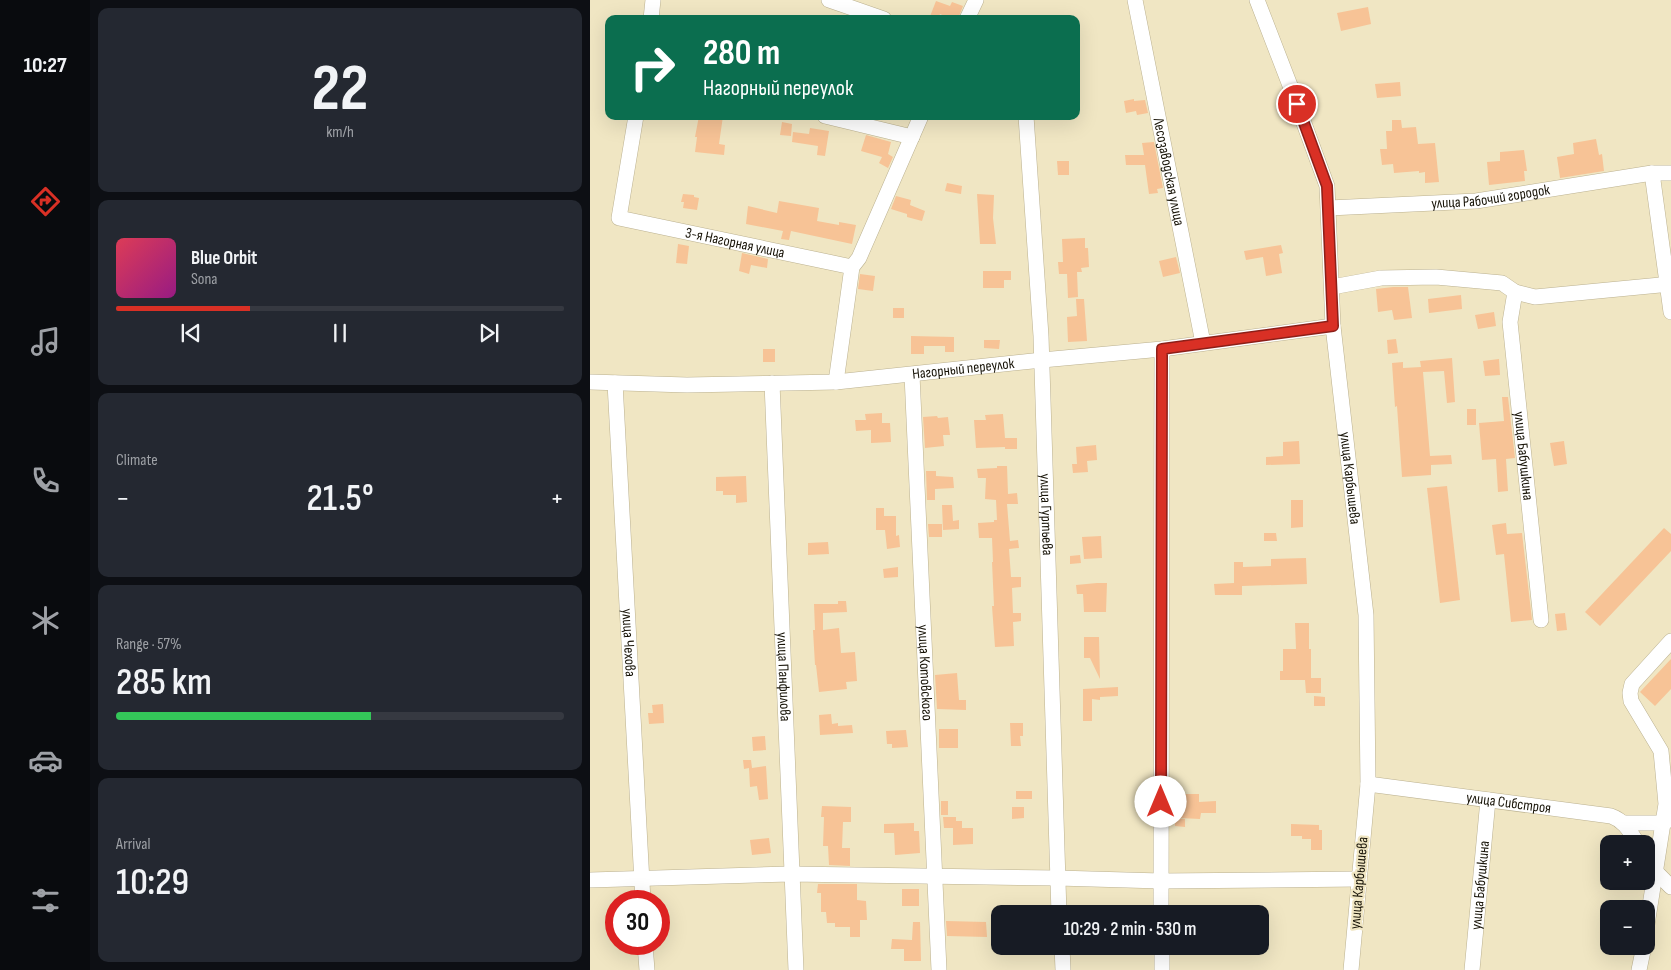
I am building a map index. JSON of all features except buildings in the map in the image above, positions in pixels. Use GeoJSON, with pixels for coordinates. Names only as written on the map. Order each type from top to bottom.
{"type":"FeatureCollection","features":[{"type":"Feature","properties":{"kind":"street"},"geometry":{"type":"LineString","coordinates":[[651,15],[653,0]]}},
{"type":"Feature","properties":{"kind":"street"},"geometry":{"type":"LineString","coordinates":[[829,0],[872,15]]}},
{"type":"Feature","properties":{"kind":"street"},"geometry":{"type":"LineString","coordinates":[[969,15],[976,0]]}},
{"type":"Feature","properties":{"kind":"street","name":"Лесозаводская улица"},"geometry":{"type":"LineString","coordinates":[[1135,0],[1204,343]]}},
{"type":"Feature","properties":{"kind":"street","name":"улица Карбышева"},"geometry":{"type":"LineString","coordinates":[[1257,0],[1327,186],[1333,326],[1366,615],[1368,784],[1351,970]]}},
{"type":"Feature","properties":{"kind":"street","name":"3-я Нагорная улица"},"geometry":{"type":"LineString","coordinates":[[635,120],[619,218],[852,267]]}},
{"type":"Feature","properties":{"kind":"street"},"geometry":{"type":"LineString","coordinates":[[842,120],[912,137]]}},
{"type":"Feature","properties":{"kind":"street"},"geometry":{"type":"LineString","coordinates":[[836,382],[852,267],[859,258],[919,120]]}},
{"type":"Feature","properties":{"kind":"street","name":"улица Гуртьева"},"geometry":{"type":"LineString","coordinates":[[1026,120],[1042,360],[1060,905]]}},
{"type":"Feature","properties":{"kind":"street","name":"улица Рабочий городок"},"geometry":{"type":"LineString","coordinates":[[1329,208],[1476,201],[1652,173],[1671,172]]}},
{"type":"Feature","properties":{"kind":"street"},"geometry":{"type":"LineString","coordinates":[[1652,173],[1669,284],[1671,312]]}},
{"type":"Feature","properties":{"kind":"street"},"geometry":{"type":"LineString","coordinates":[[1332,287],[1381,278],[1436,277],[1502,283],[1515,292],[1535,297],[1669,284]]}},
{"type":"Feature","properties":{"kind":"street","name":"улица Бабушкина"},"geometry":{"type":"LineString","coordinates":[[1515,292],[1510,322],[1541,620]]}},
{"type":"Feature","properties":{"kind":"street","name":"Нагорный переулок"},"geometry":{"type":"LineString","coordinates":[[590,382],[706,385],[836,382],[1162,349],[1333,326]]}},
{"type":"Feature","properties":{"kind":"street"},"geometry":{"type":"LineString","coordinates":[[1161,905],[1162,349]]}},
{"type":"Feature","properties":{"kind":"street","name":"улица Котовского"},"geometry":{"type":"LineString","coordinates":[[912,375],[939,970]]}},
{"type":"Feature","properties":{"kind":"street","name":"улица Чехова"},"geometry":{"type":"LineString","coordinates":[[615,383],[643,890]]}},
{"type":"Feature","properties":{"kind":"street","name":"улица Панфилова"},"geometry":{"type":"LineString","coordinates":[[772,383],[796,970]]}},
{"type":"Feature","properties":{"kind":"street"},"geometry":{"type":"LineString","coordinates":[[1651,900],[1668,820],[1661,751],[1630,702],[1630,693],[1632,684],[1671,641]]}},
{"type":"Feature","properties":{"kind":"street","name":"улица Сибстроя"},"geometry":{"type":"LineString","coordinates":[[1368,784],[1599,813],[1625,823]]}},
{"type":"Feature","properties":{"kind":"street","name":"улица Бабушкина"},"geometry":{"type":"LineString","coordinates":[[1472,970],[1488,800]]}},
{"type":"Feature","properties":{"kind":"street"},"geometry":{"type":"LineString","coordinates":[[1632,835],[1625,823],[1668,820]]}},
{"type":"Feature","properties":{"kind":"street"},"geometry":{"type":"LineString","coordinates":[[1656,872],[1671,887]]}},
{"type":"Feature","properties":{"kind":"street"},"geometry":{"type":"LineString","coordinates":[[590,880],[791,874],[1161,881],[1359,879]]}},
{"type":"Feature","properties":{"kind":"street"},"geometry":{"type":"LineString","coordinates":[[646,955],[647,970]]}},
{"type":"Feature","properties":{"kind":"street"},"geometry":{"type":"LineString","coordinates":[[1062,955],[1063,970]]}},
{"type":"Feature","properties":{"kind":"street"},"geometry":{"type":"LineString","coordinates":[[1162,955],[1162,970]]}},
{"type":"Feature","properties":{"kind":"street"},"geometry":{"type":"LineString","coordinates":[[1640,970],[1642,955]]}},
{"type":"Feature","properties":{"kind":"route"},"geometry":{"type":"LineString","coordinates":[[1161,802],[1162,349],[1333,326],[1327,186],[1297,104]]}}]}
